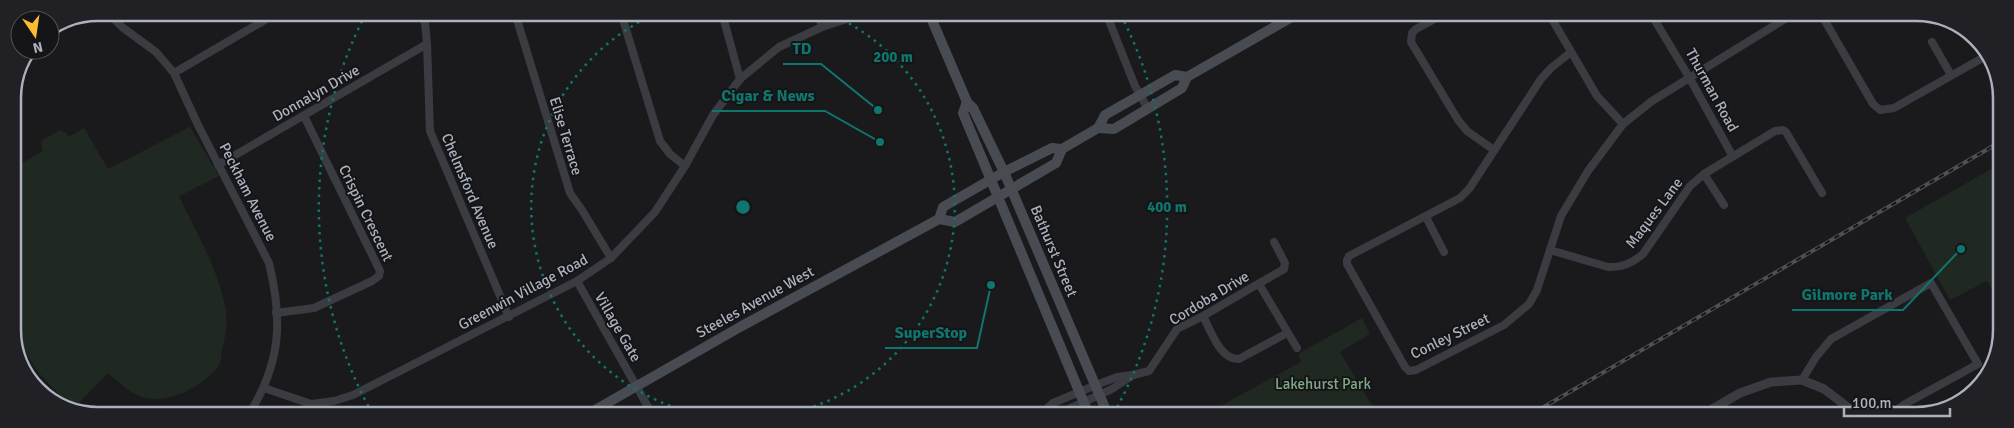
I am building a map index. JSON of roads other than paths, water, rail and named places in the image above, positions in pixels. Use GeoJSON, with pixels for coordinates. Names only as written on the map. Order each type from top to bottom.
{"type":"FeatureCollection","features":[{"type":"Feature","properties":{"kind":"main road","name":"Bathurst Street"},"geometry":{"type":"LineString","coordinates":[[932,21],[966,102],[973,108],[1004,172],[1105,407]]}},
{"type":"Feature","properties":{"kind":"main road","name":"Steeles Avenue West"},"geometry":{"type":"LineString","coordinates":[[1098,128],[1114,129],[1182,88],[1187,77],[1285,21]]}},
{"type":"Feature","properties":{"kind":"main road","name":"Steeles Avenue West"},"geometry":{"type":"LineString","coordinates":[[939,219],[943,207],[991,179],[1052,148],[1062,149],[1098,128],[1105,115],[1175,75],[1187,77]]}},
{"type":"Feature","properties":{"kind":"main road","name":"Bathurst Street"},"geometry":{"type":"LineString","coordinates":[[966,102],[963,112],[1086,407]]}},
{"type":"Feature","properties":{"kind":"main road","name":"Steeles Avenue West"},"geometry":{"type":"LineString","coordinates":[[600,407],[765,312],[939,219],[955,222],[1056,163],[1062,149]]}},
{"type":"Feature","properties":{"kind":"street","name":"Peckham Avenue"},"geometry":{"type":"LineString","coordinates":[[117,21],[156,52],[174,73],[218,165],[269,263],[275,288],[277,346],[264,388],[253,407]]}},
{"type":"Feature","properties":{"kind":"street"},"geometry":{"type":"LineString","coordinates":[[174,73],[263,21]]}},
{"type":"Feature","properties":{"kind":"street","name":"Chelmsford Avenue"},"geometry":{"type":"LineString","coordinates":[[424,21],[427,44],[430,131],[509,317]]}},
{"type":"Feature","properties":{"kind":"street","name":"Elise Terrace"},"geometry":{"type":"LineString","coordinates":[[517,21],[570,193],[612,258]]}},
{"type":"Feature","properties":{"kind":"street"},"geometry":{"type":"LineString","coordinates":[[624,21],[660,141],[670,154],[685,166]]}},
{"type":"Feature","properties":{"kind":"street"},"geometry":{"type":"LineString","coordinates":[[724,21],[740,79]]}},
{"type":"Feature","properties":{"kind":"street"},"geometry":{"type":"LineString","coordinates":[[820,21],[822,27]]}},
{"type":"Feature","properties":{"kind":"street","name":"Greenwin Village Road"},"geometry":{"type":"LineString","coordinates":[[264,388],[311,404],[353,396],[576,281],[612,258],[655,212],[685,166],[713,115],[740,79],[779,47],[822,27],[841,21]]}},
{"type":"Feature","properties":{"kind":"street"},"geometry":{"type":"LineString","coordinates":[[1109,21],[1140,96],[1148,109]]}},
{"type":"Feature","properties":{"kind":"street"},"geometry":{"type":"LineString","coordinates":[[1431,21],[1412,33],[1411,42],[1458,120],[1467,131],[1494,150]]}},
{"type":"Feature","properties":{"kind":"street"},"geometry":{"type":"LineString","coordinates":[[1552,21],[1596,96],[1623,124]]}},
{"type":"Feature","properties":{"kind":"street","name":"Thurman Road"},"geometry":{"type":"LineString","coordinates":[[1655,21],[1732,155]]}},
{"type":"Feature","properties":{"kind":"street","name":"Conley Street"},"geometry":{"type":"LineString","coordinates":[[1571,52],[1551,68],[1542,79],[1460,198],[1349,256],[1346,262],[1404,367],[1410,371],[1416,370],[1518,316],[1529,304],[1537,290],[1561,216],[1588,171],[1623,124],[1652,101],[1781,21]]}},
{"type":"Feature","properties":{"kind":"street"},"geometry":{"type":"LineString","coordinates":[[1825,21],[1873,104],[1880,110],[1894,108],[1982,58]]}},
{"type":"Feature","properties":{"kind":"street"},"geometry":{"type":"LineString","coordinates":[[1932,42],[1951,75]]}},
{"type":"Feature","properties":{"kind":"street","name":"Donnalyn Drive"},"geometry":{"type":"LineString","coordinates":[[218,165],[427,44]]}},
{"type":"Feature","properties":{"kind":"street","name":"Crispin Crescent"},"geometry":{"type":"LineString","coordinates":[[276,313],[314,308],[372,281],[379,276],[380,271],[304,116]]}},
{"type":"Feature","properties":{"kind":"street","name":"Maques Lane"},"geometry":{"type":"LineString","coordinates":[[1550,250],[1608,267],[1617,267],[1635,261],[1643,254],[1683,194],[1704,174],[1732,155],[1775,131],[1783,130],[1822,193]]}},
{"type":"Feature","properties":{"kind":"street"},"geometry":{"type":"LineString","coordinates":[[1704,174],[1724,205]]}},
{"type":"Feature","properties":{"kind":"street"},"geometry":{"type":"LineString","coordinates":[[1426,217],[1444,252]]}},
{"type":"Feature","properties":{"kind":"street","name":"Cordoba Drive"},"geometry":{"type":"LineString","coordinates":[[1082,397],[1098,390],[1118,377],[1149,371],[1177,329],[1259,284],[1286,266],[1274,242]]}},
{"type":"Feature","properties":{"kind":"street","name":"Village Gate"},"geometry":{"type":"LineString","coordinates":[[576,281],[648,407]]}},
{"type":"Feature","properties":{"kind":"street"},"geometry":{"type":"LineString","coordinates":[[1802,380],[1816,357],[1831,339],[1931,283],[1978,364],[1901,407]]}},
{"type":"Feature","properties":{"kind":"street"},"geometry":{"type":"LineString","coordinates":[[1259,284],[1297,348]]}},
{"type":"Feature","properties":{"kind":"street"},"geometry":{"type":"LineString","coordinates":[[1203,316],[1223,352],[1233,360],[1240,360],[1287,333]]}},
{"type":"Feature","properties":{"kind":"street"},"geometry":{"type":"LineString","coordinates":[[1717,406],[1740,392],[1771,382],[1802,380],[1824,390],[1847,407]]}},
{"type":"Feature","properties":{"kind":"street"},"geometry":{"type":"LineString","coordinates":[[1068,407],[1082,397]]}},
{"type":"Feature","properties":{"kind":"street"},"geometry":{"type":"LineString","coordinates":[[1049,407],[1053,403],[1082,397]]}},
{"type":"Feature","properties":{"kind":"railway"},"geometry":{"type":"LineString","coordinates":[[1544,407],[1993,146]]}},
{"type":"Feature","properties":{"kind":"place","name":"TD"},"geometry":{"type":"Point","coordinates":[878,110]}},
{"type":"Feature","properties":{"kind":"place","name":"Cigar & News"},"geometry":{"type":"Point","coordinates":[880,142]}},
{"type":"Feature","properties":{"kind":"place","name":"Gilmore Park"},"geometry":{"type":"Point","coordinates":[1961,249]}},
{"type":"Feature","properties":{"kind":"place","name":"SuperStop"},"geometry":{"type":"Point","coordinates":[991,285]}},
{"type":"Feature","properties":{"kind":"park label","name":"Lakehurst Park"},"geometry":{"type":"Point","coordinates":[1323,384]}}]}
